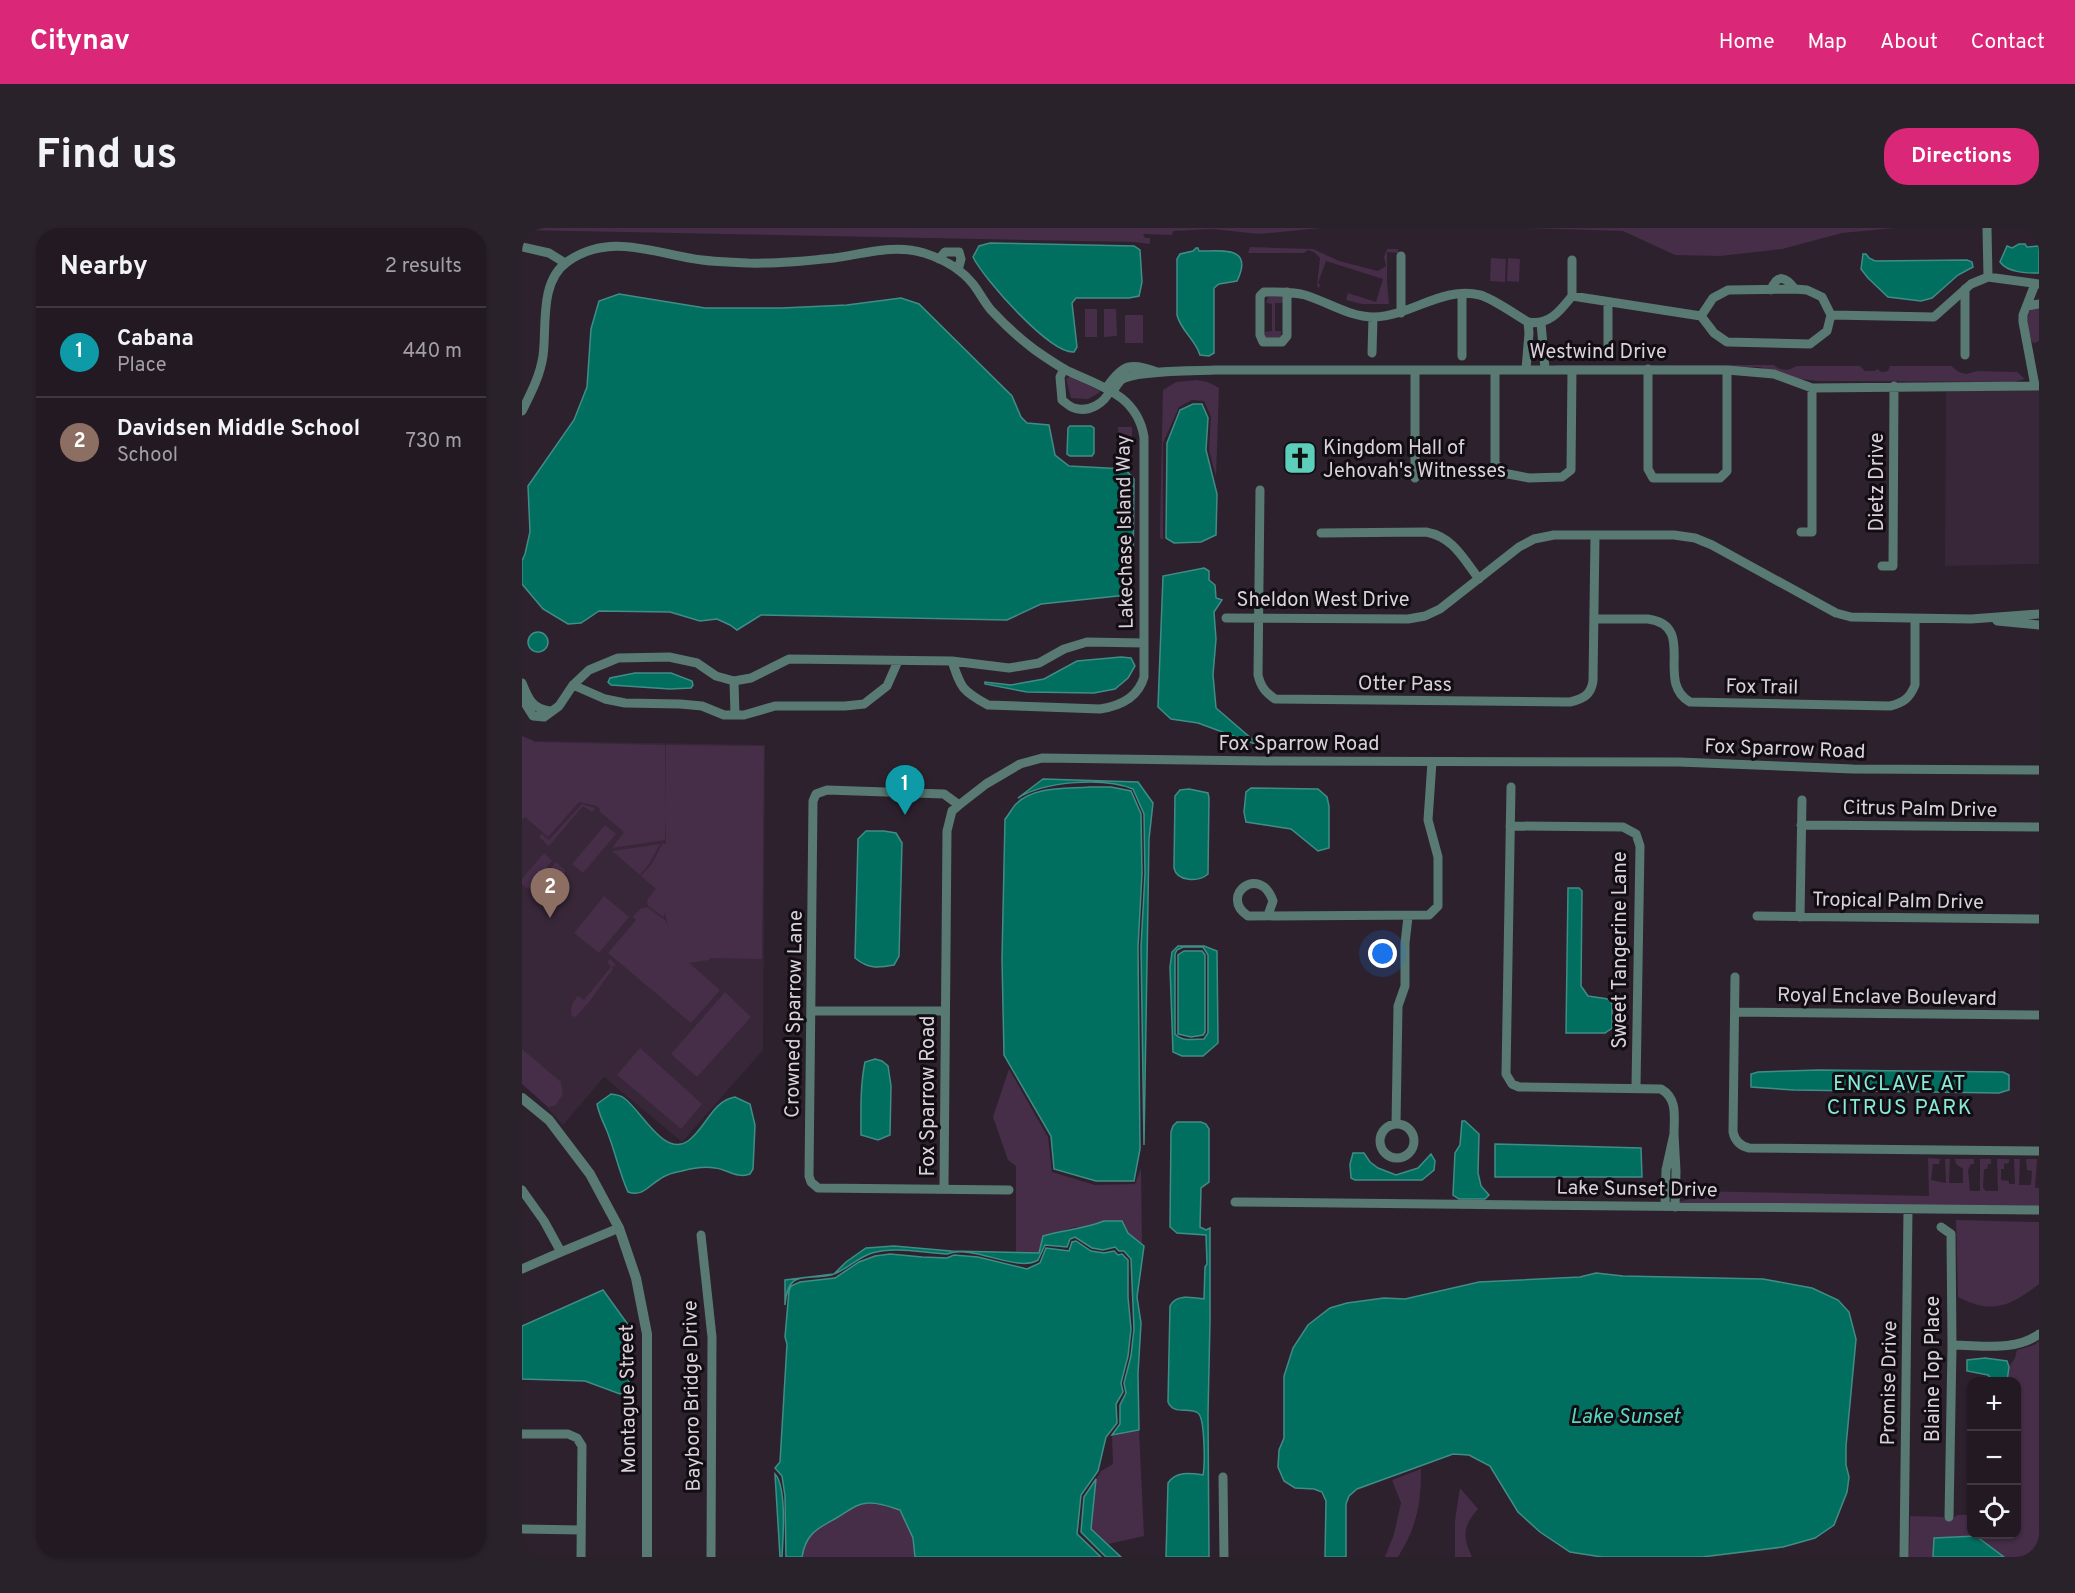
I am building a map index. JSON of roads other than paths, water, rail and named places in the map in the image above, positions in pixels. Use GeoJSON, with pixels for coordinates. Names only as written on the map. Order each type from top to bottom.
{"type":"FeatureCollection","features":[{"type":"Feature","properties":{"kind":"street"},"geometry":{"type":"LineString","coordinates":[[1987,228],[1988,277]]}},
{"type":"Feature","properties":{"kind":"street","name":"Lakechase Island Way"},"geometry":{"type":"LineString","coordinates":[[565,262],[603,246],[621,245],[704,260],[750,263],[834,258],[886,249],[922,252],[958,270],[973,284],[991,310],[1033,348],[1064,369],[1110,390],[1132,408],[1139,418],[1143,437],[1144,644],[1087,642],[1064,649],[1039,663],[1009,669],[952,661],[789,659],[751,678],[734,681]]}},
{"type":"Feature","properties":{"kind":"street"},"geometry":{"type":"LineString","coordinates":[[522,247],[549,253],[565,262],[554,277],[547,296],[543,357],[535,387],[522,411]]}},
{"type":"Feature","properties":{"kind":"street","name":"Lakechase Island Way"},"geometry":{"type":"LineString","coordinates":[[939,259],[945,252],[959,252],[961,259],[958,270]]}},
{"type":"Feature","properties":{"kind":"street"},"geometry":{"type":"LineString","coordinates":[[1401,256],[1401,313]]}},
{"type":"Feature","properties":{"kind":"street"},"geometry":{"type":"LineString","coordinates":[[1287,292],[1287,336],[1282,342],[1263,342],[1260,335],[1260,296],[1264,292],[1287,292],[1305,296],[1337,309],[1373,317],[1401,313],[1444,295],[1482,296],[1528,322],[1541,323],[1555,316],[1572,296],[1572,260]]}},
{"type":"Feature","properties":{"kind":"street"},"geometry":{"type":"LineString","coordinates":[[1831,315],[1934,317],[1971,284],[1988,277],[2037,284]]}},
{"type":"Feature","properties":{"kind":"street"},"geometry":{"type":"LineString","coordinates":[[2037,284],[2039,294]]}},
{"type":"Feature","properties":{"kind":"street"},"geometry":{"type":"LineString","coordinates":[[2037,284],[2023,322],[2038,386]]}},
{"type":"Feature","properties":{"kind":"street"},"geometry":{"type":"LineString","coordinates":[[1572,296],[1701,316],[1714,333],[1727,342],[1810,344],[1827,331],[1831,315],[1822,297],[1807,290],[1795,289],[1728,290],[1713,298],[1701,316]]}},
{"type":"Feature","properties":{"kind":"street"},"geometry":{"type":"LineString","coordinates":[[1965,289],[1965,355]]}},
{"type":"Feature","properties":{"kind":"street"},"geometry":{"type":"LineString","coordinates":[[1462,294],[1462,356]]}},
{"type":"Feature","properties":{"kind":"street"},"geometry":{"type":"LineString","coordinates":[[1608,302],[1608,352]]}},
{"type":"Feature","properties":{"kind":"street"},"geometry":{"type":"LineString","coordinates":[[2027,306],[2039,304]]}},
{"type":"Feature","properties":{"kind":"street"},"geometry":{"type":"LineString","coordinates":[[1372,353],[1373,317]]}},
{"type":"Feature","properties":{"kind":"street"},"geometry":{"type":"LineString","coordinates":[[1526,369],[1528,322]]}},
{"type":"Feature","properties":{"kind":"street"},"geometry":{"type":"LineString","coordinates":[[1541,323],[1545,369]]}},
{"type":"Feature","properties":{"kind":"street"},"geometry":{"type":"LineString","coordinates":[[1528,340],[1542,339]]}},
{"type":"Feature","properties":{"kind":"street","name":"Westwind Drive"},"geometry":{"type":"LineString","coordinates":[[1110,390],[1117,372],[1128,366],[1143,366],[1159,372],[1727,370],[1774,374],[1812,388],[2038,386]]}},
{"type":"Feature","properties":{"kind":"street"},"geometry":{"type":"LineString","coordinates":[[1064,369],[1060,377],[1062,400],[1074,408],[1090,409],[1107,398],[1110,390]]}},
{"type":"Feature","properties":{"kind":"street"},"geometry":{"type":"LineString","coordinates":[[1648,369],[1648,469],[1653,478],[1720,478],[1727,471],[1727,370]]}},
{"type":"Feature","properties":{"kind":"street"},"geometry":{"type":"LineString","coordinates":[[1495,370],[1495,463],[1503,473],[1529,478],[1562,477],[1571,470],[1572,370]]}},
{"type":"Feature","properties":{"kind":"street"},"geometry":{"type":"LineString","coordinates":[[1415,371],[1415,478]]}},
{"type":"Feature","properties":{"kind":"street"},"geometry":{"type":"LineString","coordinates":[[2038,386],[2039,376]]}},
{"type":"Feature","properties":{"kind":"street","name":"Dietz Drive"},"geometry":{"type":"LineString","coordinates":[[1882,566],[1893,566],[1894,387]]}},
{"type":"Feature","properties":{"kind":"street"},"geometry":{"type":"LineString","coordinates":[[1801,532],[1812,532],[1812,388]]}},
{"type":"Feature","properties":{"kind":"street","name":"Otter Pass"},"geometry":{"type":"LineString","coordinates":[[1260,490],[1258,675],[1265,692],[1275,699],[1570,702],[1580,700],[1592,689],[1595,536]]}},
{"type":"Feature","properties":{"kind":"street"},"geometry":{"type":"LineString","coordinates":[[1321,533],[1426,532],[1439,535],[1450,542],[1479,579]]}},
{"type":"Feature","properties":{"kind":"street","name":"Sheldon West Drive"},"geometry":{"type":"LineString","coordinates":[[1226,618],[1408,619],[1425,616],[1440,609],[1519,547],[1534,539],[1554,535],[1695,538],[1712,544],[1836,613],[1851,617],[1971,619]]}},
{"type":"Feature","properties":{"kind":"street"},"geometry":{"type":"LineString","coordinates":[[1971,619],[2039,614]]}},
{"type":"Feature","properties":{"kind":"street","name":"Fox Trail"},"geometry":{"type":"LineString","coordinates":[[1595,619],[1648,619],[1657,620],[1665,625],[1674,642],[1675,687],[1682,698],[1690,702],[1890,706],[1900,704],[1911,695],[1915,685],[1915,619]]}},
{"type":"Feature","properties":{"kind":"street"},"geometry":{"type":"LineString","coordinates":[[1971,619],[2039,625]]}},
{"type":"Feature","properties":{"kind":"street"},"geometry":{"type":"LineString","coordinates":[[952,661],[960,685],[972,696],[988,705],[1100,709],[1118,706],[1134,696],[1142,686],[1145,668],[1144,644]]}},
{"type":"Feature","properties":{"kind":"street"},"geometry":{"type":"LineString","coordinates":[[522,683],[524,699],[533,716],[544,717],[559,706],[573,685],[590,670],[618,658],[669,657],[697,663],[716,676],[734,681],[735,715]]}},
{"type":"Feature","properties":{"kind":"street"},"geometry":{"type":"LineString","coordinates":[[573,685],[605,699],[625,703],[702,706],[724,715],[744,715],[775,706],[864,704],[887,686],[898,661]]}},
{"type":"Feature","properties":{"kind":"street","name":"Fox Sparrow Road"},"geometry":{"type":"LineString","coordinates":[[944,1188],[947,831],[952,811],[986,784],[1020,764],[1042,758],[1679,762],[1853,769],[2039,770]]}},
{"type":"Feature","properties":{"kind":"street"},"geometry":{"type":"LineString","coordinates":[[1268,915],[1408,917],[1429,915],[1438,906],[1438,857],[1428,820],[1432,762]]}},
{"type":"Feature","properties":{"kind":"street"},"geometry":{"type":"LineString","coordinates":[[1511,787],[1506,1074],[1512,1083],[1519,1087],[1636,1088],[1661,1089],[1669,1093],[1674,1100],[1676,1171],[1670,1207]]}},
{"type":"Feature","properties":{"kind":"street","name":"Crowned Sparrow Lane"},"geometry":{"type":"LineString","coordinates":[[959,805],[944,794],[827,790],[816,794],[813,801],[809,1176],[811,1182],[818,1188],[1009,1190]]}},
{"type":"Feature","properties":{"kind":"street"},"geometry":{"type":"LineString","coordinates":[[1800,917],[1802,800]]}},
{"type":"Feature","properties":{"kind":"street","name":"Citrus Palm Drive"},"geometry":{"type":"LineString","coordinates":[[1801,825],[2039,827]]}},
{"type":"Feature","properties":{"kind":"street","name":"Sweet Tangerine Lane"},"geometry":{"type":"LineString","coordinates":[[1510,826],[1623,826],[1636,834],[1640,846],[1636,1088]]}},
{"type":"Feature","properties":{"kind":"street","name":"Tropical Palm Drive"},"geometry":{"type":"LineString","coordinates":[[1757,916],[2039,920]]}},
{"type":"Feature","properties":{"kind":"street"},"geometry":{"type":"LineString","coordinates":[[1396,1124],[1398,1006],[1405,986],[1405,943],[1408,917]]}},
{"type":"Feature","properties":{"kind":"street"},"geometry":{"type":"LineString","coordinates":[[1735,977],[1733,1132],[1737,1142],[1745,1147],[2039,1151]]}},
{"type":"Feature","properties":{"kind":"street"},"geometry":{"type":"LineString","coordinates":[[812,1011],[945,1011]]}},
{"type":"Feature","properties":{"kind":"street","name":"Royal Enclave Boulevard"},"geometry":{"type":"LineString","coordinates":[[1735,1012],[2039,1015]]}},
{"type":"Feature","properties":{"kind":"street","name":"Montague Street"},"geometry":{"type":"LineString","coordinates":[[522,1098],[549,1120],[590,1174],[620,1228],[636,1278],[647,1334],[647,1557]]}},
{"type":"Feature","properties":{"kind":"street"},"geometry":{"type":"LineString","coordinates":[[522,1190],[544,1221],[561,1252]]}},
{"type":"Feature","properties":{"kind":"street","name":"Lake Sunset Drive"},"geometry":{"type":"LineString","coordinates":[[1235,1202],[2039,1210]]}},
{"type":"Feature","properties":{"kind":"street","name":"Promise Drive"},"geometry":{"type":"LineString","coordinates":[[1904,1557],[1908,1209]]}},
{"type":"Feature","properties":{"kind":"street","name":"Blaine Top Place"},"geometry":{"type":"LineString","coordinates":[[1941,1227],[1951,1234],[1949,1517]]}},
{"type":"Feature","properties":{"kind":"street"},"geometry":{"type":"LineString","coordinates":[[522,1269],[620,1228]]}},
{"type":"Feature","properties":{"kind":"street","name":"Bayboro Bridge Drive"},"geometry":{"type":"LineString","coordinates":[[701,1235],[712,1337],[711,1557]]}},
{"type":"Feature","properties":{"kind":"street"},"geometry":{"type":"LineString","coordinates":[[1952,1345],[2013,1346],[2026,1343],[2039,1334]]}},
{"type":"Feature","properties":{"kind":"street"},"geometry":{"type":"LineString","coordinates":[[522,1434],[568,1434],[577,1438],[582,1446],[581,1557]]}},
{"type":"Feature","properties":{"kind":"street"},"geometry":{"type":"LineString","coordinates":[[1223,1478],[1224,1557]]}},
{"type":"Feature","properties":{"kind":"street"},"geometry":{"type":"LineString","coordinates":[[522,1529],[581,1530]]}},
{"type":"Feature","properties":{"kind":"water"},"geometry":{"type":"Polygon","coordinates":[[[990,243],[1134,246],[1140,250],[1142,282],[1139,296],[1076,298],[1072,303],[1077,347],[1074,352],[1063,349],[1050,341],[1018,313],[979,267],[973,257],[979,246],[990,243]]]}},
{"type":"Feature","properties":{"kind":"water"},"geometry":{"type":"Polygon","coordinates":[[[2025,244],[2027,247],[2039,246],[2039,273],[2013,270],[2003,266],[2000,262],[2007,246],[2012,248],[2025,244]]]}},
{"type":"Feature","properties":{"kind":"water"},"geometry":{"type":"Polygon","coordinates":[[[1196,248],[1199,251],[1233,253],[1239,256],[1242,262],[1237,281],[1219,284],[1214,288],[1214,353],[1209,356],[1200,355],[1177,315],[1177,259],[1180,254],[1196,248]]]}},
{"type":"Feature","properties":{"kind":"water"},"geometry":{"type":"Polygon","coordinates":[[[1863,254],[1875,261],[1967,260],[1972,262],[1973,267],[1958,275],[1932,298],[1921,301],[1888,297],[1861,269],[1863,254]]]}},
{"type":"Feature","properties":{"kind":"water"},"geometry":{"type":"Polygon","coordinates":[[[619,294],[705,308],[847,305],[901,298],[919,304],[1012,396],[1021,417],[1027,423],[1049,425],[1055,455],[1069,466],[1125,469],[1134,479],[1133,575],[1127,595],[1041,604],[1007,620],[761,615],[737,630],[717,619],[700,621],[670,612],[599,611],[581,623],[568,624],[543,609],[522,584],[522,561],[530,532],[528,486],[574,420],[587,387],[591,329],[599,301],[619,294]]]}},
{"type":"Feature","properties":{"kind":"water"},"geometry":{"type":"Polygon","coordinates":[[[1193,404],[1202,404],[1208,418],[1206,450],[1217,494],[1216,535],[1201,542],[1174,543],[1166,538],[1167,443],[1180,410],[1193,404]]]}},
{"type":"Feature","properties":{"kind":"water"},"geometry":{"type":"Polygon","coordinates":[[[1070,426],[1094,428],[1092,456],[1067,454],[1070,426]]]}},
{"type":"Feature","properties":{"kind":"water"},"geometry":{"type":"Polygon","coordinates":[[[1204,568],[1209,571],[1209,580],[1215,585],[1216,598],[1222,600],[1214,612],[1216,639],[1213,675],[1216,708],[1252,739],[1260,742],[1255,744],[1198,723],[1171,719],[1158,707],[1163,576],[1204,568]]]}},
{"type":"Feature","properties":{"kind":"water"},"geometry":{"type":"Polygon","coordinates":[[[538,632],[545,635],[548,642],[545,649],[538,652],[531,649],[528,642],[531,635],[538,632]]]}},
{"type":"Feature","properties":{"kind":"water"},"geometry":{"type":"Polygon","coordinates":[[[1131,658],[1135,666],[1128,678],[1115,689],[1094,693],[1027,692],[985,684],[985,682],[1011,685],[1044,679],[1077,661],[1131,658]]]}},
{"type":"Feature","properties":{"kind":"water"},"geometry":{"type":"Polygon","coordinates":[[[635,673],[671,673],[692,681],[693,685],[691,688],[670,689],[611,685],[608,682],[610,678],[635,673]]]}},
{"type":"Feature","properties":{"kind":"water"},"geometry":{"type":"Polygon","coordinates":[[[1043,779],[1138,782],[1153,803],[1149,839],[1144,1145],[1141,947],[1145,874],[1144,814],[1133,789],[1107,783],[1059,785],[1030,792],[1018,798],[1043,779]]]}},
{"type":"Feature","properties":{"kind":"water"},"geometry":{"type":"Polygon","coordinates":[[[1111,787],[1131,791],[1141,814],[1142,874],[1138,947],[1140,1149],[1134,1181],[1096,1181],[1054,1169],[1051,1136],[1004,1055],[1002,959],[1005,819],[1016,804],[1032,794],[1041,791],[1111,787]]]}},
{"type":"Feature","properties":{"kind":"water"},"geometry":{"type":"Polygon","coordinates":[[[1251,788],[1318,789],[1327,797],[1329,806],[1329,848],[1318,851],[1291,829],[1246,822],[1244,812],[1246,792],[1251,788]]]}},
{"type":"Feature","properties":{"kind":"water"},"geometry":{"type":"Polygon","coordinates":[[[1189,789],[1208,793],[1209,798],[1208,874],[1194,879],[1179,876],[1174,868],[1175,796],[1180,790],[1189,789]]]}},
{"type":"Feature","properties":{"kind":"water"},"geometry":{"type":"Polygon","coordinates":[[[866,831],[896,833],[902,843],[899,956],[894,965],[883,967],[873,967],[855,958],[858,839],[866,831]]]}},
{"type":"Feature","properties":{"kind":"water"},"geometry":{"type":"Polygon","coordinates":[[[1568,888],[1579,888],[1582,891],[1581,986],[1588,996],[1608,999],[1612,1004],[1612,1028],[1605,1033],[1566,1033],[1568,888]]]}},
{"type":"Feature","properties":{"kind":"water"},"geometry":{"type":"Polygon","coordinates":[[[1178,946],[1204,946],[1217,951],[1218,1043],[1203,1056],[1182,1056],[1173,1052],[1170,967],[1172,952],[1178,946]],[[1183,947],[1175,954],[1175,1034],[1185,1039],[1204,1039],[1208,1033],[1208,955],[1203,947],[1183,947]]]}},
{"type":"Feature","properties":{"kind":"water"},"geometry":{"type":"Polygon","coordinates":[[[1184,951],[1202,951],[1205,955],[1205,1032],[1203,1035],[1191,1037],[1178,1034],[1178,955],[1184,951]]]}},
{"type":"Feature","properties":{"kind":"water"},"geometry":{"type":"Polygon","coordinates":[[[875,1059],[888,1066],[891,1086],[890,1135],[878,1140],[861,1135],[863,1071],[865,1062],[875,1059]]]}},
{"type":"Feature","properties":{"kind":"water"},"geometry":{"type":"Polygon","coordinates":[[[1819,1070],[2003,1072],[2009,1075],[2009,1090],[1999,1093],[1794,1090],[1751,1087],[1751,1074],[1758,1072],[1819,1070]]]}},
{"type":"Feature","properties":{"kind":"water"},"geometry":{"type":"Polygon","coordinates":[[[611,1094],[624,1098],[631,1104],[662,1138],[679,1145],[694,1136],[720,1104],[735,1097],[750,1104],[755,1125],[753,1169],[750,1174],[736,1175],[715,1168],[694,1168],[665,1176],[642,1192],[628,1192],[597,1104],[611,1094]]]}},
{"type":"Feature","properties":{"kind":"water"},"geometry":{"type":"Polygon","coordinates":[[[1462,1121],[1465,1121],[1479,1134],[1478,1173],[1481,1186],[1489,1195],[1485,1199],[1459,1199],[1453,1195],[1455,1153],[1460,1145],[1462,1121]]]}},
{"type":"Feature","properties":{"kind":"water"},"geometry":{"type":"Polygon","coordinates":[[[1177,1122],[1201,1122],[1209,1129],[1209,1182],[1201,1188],[1200,1227],[1206,1230],[1210,1228],[1209,1557],[1166,1557],[1168,1483],[1179,1475],[1188,1473],[1203,1475],[1204,1462],[1202,1423],[1198,1413],[1174,1409],[1168,1402],[1170,1306],[1180,1298],[1204,1299],[1207,1264],[1206,1235],[1177,1233],[1170,1227],[1171,1132],[1177,1122]]]}},
{"type":"Feature","properties":{"kind":"water"},"geometry":{"type":"Polygon","coordinates":[[[1495,1144],[1641,1148],[1642,1177],[1495,1177],[1495,1144]]]}},
{"type":"Feature","properties":{"kind":"water"},"geometry":{"type":"Polygon","coordinates":[[[1353,1153],[1364,1153],[1378,1168],[1396,1175],[1418,1168],[1431,1154],[1435,1161],[1434,1170],[1422,1180],[1355,1180],[1351,1178],[1350,1164],[1353,1153]]]}},
{"type":"Feature","properties":{"kind":"water"},"geometry":{"type":"Polygon","coordinates":[[[1104,1221],[1122,1221],[1128,1233],[1144,1246],[1137,1297],[1141,1323],[1138,1374],[1139,1430],[1112,1435],[1120,1424],[1120,1405],[1126,1393],[1124,1383],[1131,1356],[1134,1329],[1131,1259],[1124,1251],[1119,1251],[1115,1247],[1103,1250],[1092,1248],[1075,1237],[1070,1239],[1067,1247],[1045,1245],[1038,1260],[1029,1263],[970,1253],[947,1254],[890,1250],[867,1255],[834,1274],[866,1248],[894,1246],[951,1251],[1039,1253],[1043,1236],[1104,1221]]]}},
{"type":"Feature","properties":{"kind":"water"},"geometry":{"type":"Polygon","coordinates":[[[1076,1241],[1091,1251],[1104,1253],[1114,1251],[1118,1255],[1122,1254],[1128,1260],[1131,1329],[1128,1356],[1121,1383],[1123,1392],[1116,1404],[1117,1423],[1106,1437],[1098,1471],[1081,1495],[1077,1534],[1101,1557],[915,1557],[913,1538],[900,1510],[872,1503],[856,1506],[819,1528],[810,1536],[802,1557],[786,1557],[785,1496],[782,1476],[775,1468],[780,1462],[787,1344],[785,1337],[791,1286],[800,1282],[835,1278],[859,1262],[875,1256],[890,1254],[947,1258],[954,1255],[978,1257],[1027,1269],[1040,1263],[1046,1248],[1069,1251],[1072,1242],[1076,1241]]]}},
{"type":"Feature","properties":{"kind":"water","name":"Lake Sunset"},"geometry":{"type":"Polygon","coordinates":[[[1596,1273],[1623,1276],[1763,1279],[1812,1288],[1838,1300],[1849,1312],[1856,1339],[1846,1446],[1846,1465],[1849,1477],[1847,1492],[1834,1525],[1815,1538],[1783,1547],[1702,1557],[1602,1557],[1570,1552],[1540,1532],[1518,1512],[1490,1466],[1469,1455],[1453,1454],[1357,1489],[1349,1496],[1346,1504],[1346,1557],[1325,1557],[1326,1501],[1322,1492],[1295,1488],[1284,1481],[1278,1467],[1279,1450],[1284,1438],[1284,1376],[1293,1348],[1308,1325],[1330,1308],[1347,1303],[1384,1298],[1405,1299],[1479,1282],[1580,1277],[1596,1273]]]}},
{"type":"Feature","properties":{"kind":"water"},"geometry":{"type":"Polygon","coordinates":[[[798,1279],[790,1286],[785,1305],[785,1280],[798,1279]]]}},
{"type":"Feature","properties":{"kind":"water"},"geometry":{"type":"Polygon","coordinates":[[[603,1290],[629,1326],[629,1390],[620,1394],[585,1381],[522,1379],[522,1326],[603,1290]]]}},
{"type":"Feature","properties":{"kind":"water"},"geometry":{"type":"Polygon","coordinates":[[[1985,1358],[2007,1361],[2008,1377],[1990,1377],[1967,1371],[1967,1360],[1985,1358]]]}},
{"type":"Feature","properties":{"kind":"water"},"geometry":{"type":"Polygon","coordinates":[[[775,1474],[779,1481],[783,1501],[782,1557],[780,1557],[775,1474]]]}},
{"type":"Feature","properties":{"kind":"water"},"geometry":{"type":"Polygon","coordinates":[[[1096,1479],[1091,1529],[1121,1557],[1106,1557],[1081,1532],[1084,1497],[1096,1479]]]}},
{"type":"Feature","properties":{"kind":"water"},"geometry":{"type":"Polygon","coordinates":[[[1967,1536],[1967,1539],[1980,1539],[2004,1557],[1933,1557],[1934,1538],[1967,1536]]]}},
{"type":"Feature","properties":{"kind":"place","name":"Kingdom Hall of Jehovah's Witnesses"},"geometry":{"type":"Point","coordinates":[1300,458]}},
{"type":"Feature","properties":{"kind":"place","name":"Cabana"},"geometry":{"type":"Point","coordinates":[905,815]}},
{"type":"Feature","properties":{"kind":"place","name":"Davidsen Middle School"},"geometry":{"type":"Point","coordinates":[550,918]}},
{"type":"Feature","properties":{"kind":"district","name":"ENCLAVE AT CITRUS PARK"},"geometry":{"type":"Point","coordinates":[1900,1095]}}]}
